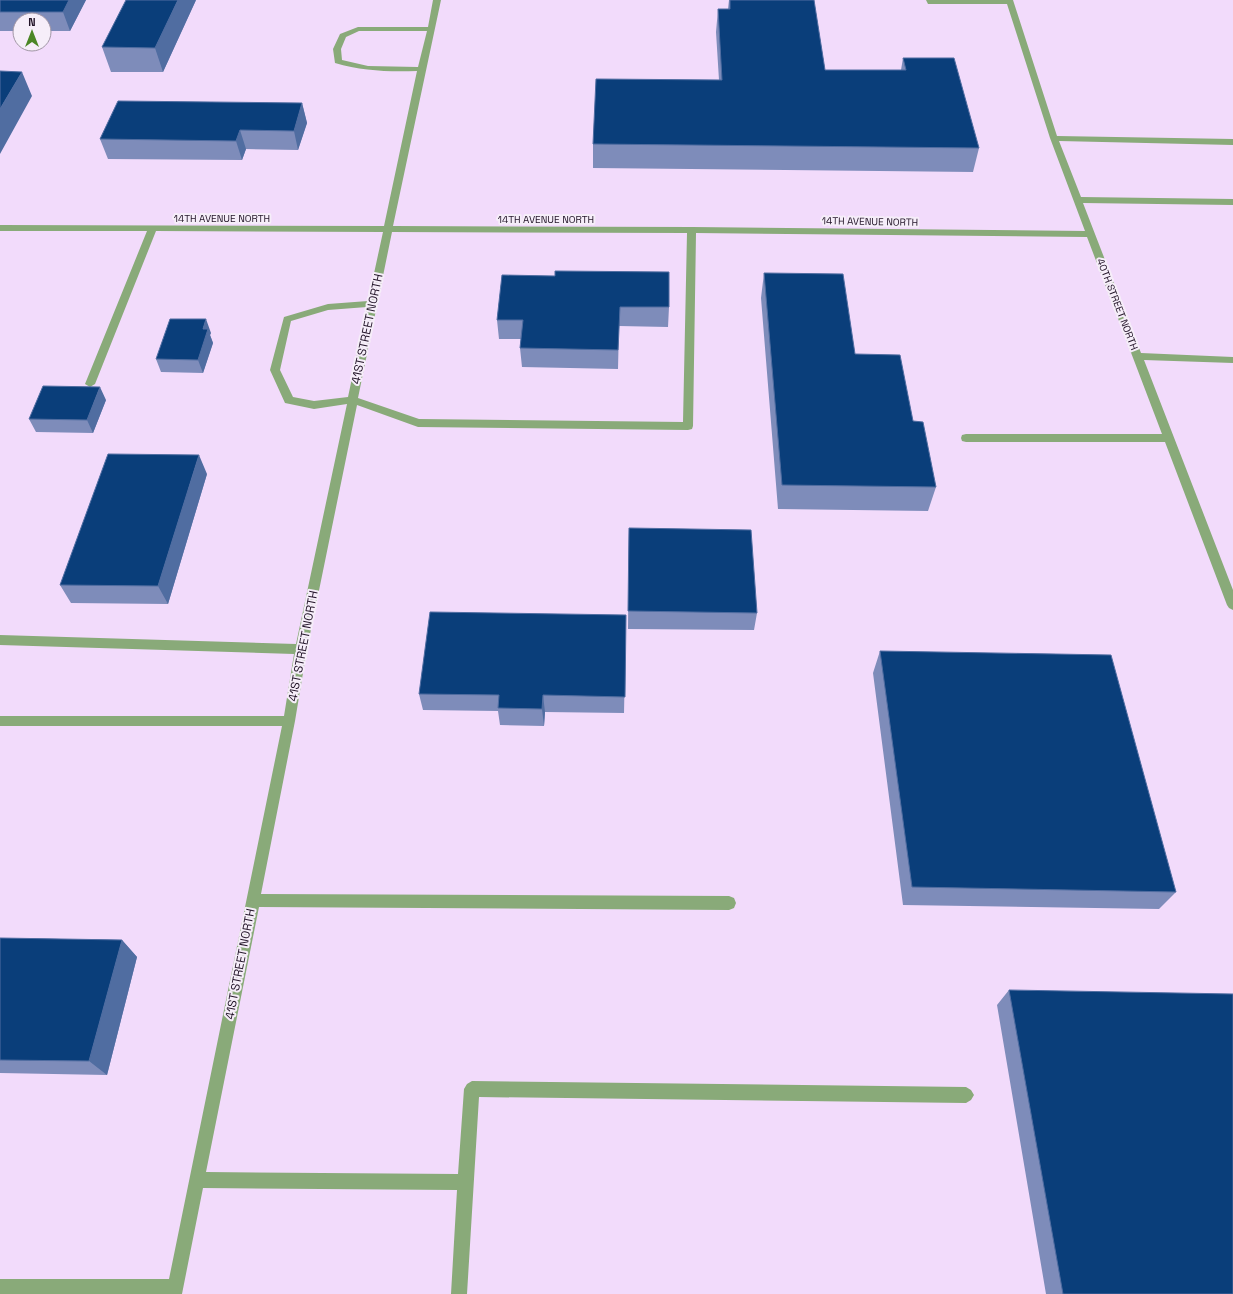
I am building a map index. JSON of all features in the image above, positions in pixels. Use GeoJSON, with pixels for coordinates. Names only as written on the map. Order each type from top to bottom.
{"type":"FeatureCollection","features":[{"type":"Feature","properties":{"kind":"street","name":"41ST STREET NORTH"},"geometry":{"type":"LineString","coordinates":[[175,1291],[289,721],[301,649],[421,70],[437,0]]}},
{"type":"Feature","properties":{"kind":"street"},"geometry":{"type":"LineString","coordinates":[[930,0],[931,2],[1010,1]]}},
{"type":"Feature","properties":{"kind":"street","name":"40TH STREET NORTH"},"geometry":{"type":"LineString","coordinates":[[1010,1],[1054,138],[1233,605]]}},
{"type":"Feature","properties":{"kind":"street"},"geometry":{"type":"LineString","coordinates":[[421,70],[379,69],[352,66],[338,61],[337,49],[343,36],[358,28],[431,30]]}},
{"type":"Feature","properties":{"kind":"street"},"geometry":{"type":"LineString","coordinates":[[1054,138],[1233,142]]}},
{"type":"Feature","properties":{"kind":"street"},"geometry":{"type":"LineString","coordinates":[[1078,200],[1233,202]]}},
{"type":"Feature","properties":{"kind":"street","name":"14TH AVENUE NORTH"},"geometry":{"type":"LineString","coordinates":[[0,228],[692,230],[1092,234]]}},
{"type":"Feature","properties":{"kind":"street"},"geometry":{"type":"LineString","coordinates":[[90,384],[152,229]]}},
{"type":"Feature","properties":{"kind":"street"},"geometry":{"type":"LineString","coordinates":[[372,304],[328,307],[287,319],[275,370],[290,400],[314,405],[352,400],[418,423],[688,426],[692,230]]}},
{"type":"Feature","properties":{"kind":"street"},"geometry":{"type":"LineString","coordinates":[[1138,356],[1233,360]]}},
{"type":"Feature","properties":{"kind":"street"},"geometry":{"type":"LineString","coordinates":[[966,438],[1170,438]]}},
{"type":"Feature","properties":{"kind":"street"},"geometry":{"type":"LineString","coordinates":[[0,640],[301,649]]}},
{"type":"Feature","properties":{"kind":"street"},"geometry":{"type":"LineString","coordinates":[[0,721],[289,721]]}},
{"type":"Feature","properties":{"kind":"street"},"geometry":{"type":"LineString","coordinates":[[253,900],[729,903]]}},
{"type":"Feature","properties":{"kind":"street"},"geometry":{"type":"LineString","coordinates":[[459,1294],[472,1089],[966,1095]]}},
{"type":"Feature","properties":{"kind":"street"},"geometry":{"type":"LineString","coordinates":[[197,1180],[465,1182]]}},
{"type":"Feature","properties":{"kind":"street"},"geometry":{"type":"LineString","coordinates":[[0,1287],[175,1291]]}},
{"type":"Feature","properties":{"kind":"building"},"geometry":{"type":"Polygon","coordinates":[[[0,0],[69,0],[63,12],[0,12],[0,0]]]}},
{"type":"Feature","properties":{"kind":"building"},"geometry":{"type":"Polygon","coordinates":[[[126,0],[178,0],[155,48],[102,47],[126,0]]]}},
{"type":"Feature","properties":{"kind":"building"},"geometry":{"type":"Polygon","coordinates":[[[730,0],[814,0],[825,70],[906,70],[903,58],[954,58],[979,148],[593,144],[596,79],[722,80],[718,9],[730,9],[730,0]]]}},
{"type":"Feature","properties":{"kind":"building"},"geometry":{"type":"Polygon","coordinates":[[[0,71],[22,72],[0,109],[0,71]]]}},
{"type":"Feature","properties":{"kind":"building"},"geometry":{"type":"Polygon","coordinates":[[[118,101],[302,103],[294,131],[240,130],[236,141],[100,139],[118,101]]]}},
{"type":"Feature","properties":{"kind":"building"},"geometry":{"type":"Polygon","coordinates":[[[555,271],[669,272],[669,307],[620,307],[618,350],[520,348],[523,320],[497,320],[502,275],[555,276],[555,271]]]}},
{"type":"Feature","properties":{"kind":"building"},"geometry":{"type":"Polygon","coordinates":[[[764,273],[843,274],[855,354],[900,355],[913,421],[923,422],[936,487],[782,485],[764,273]]]}},
{"type":"Feature","properties":{"kind":"building"},"geometry":{"type":"Polygon","coordinates":[[[170,319],[206,319],[203,329],[208,329],[198,360],[156,359],[170,319]]]}},
{"type":"Feature","properties":{"kind":"building"},"geometry":{"type":"Polygon","coordinates":[[[43,386],[100,387],[87,420],[29,419],[43,386]]]}},
{"type":"Feature","properties":{"kind":"building"},"geometry":{"type":"Polygon","coordinates":[[[108,454],[199,455],[158,586],[60,585],[108,454]]]}},
{"type":"Feature","properties":{"kind":"building"},"geometry":{"type":"Polygon","coordinates":[[[629,528],[751,530],[757,613],[628,611],[629,528]]]}},
{"type":"Feature","properties":{"kind":"building"},"geometry":{"type":"Polygon","coordinates":[[[430,612],[626,615],[625,697],[543,695],[542,709],[498,708],[499,695],[419,694],[430,612]]]}},
{"type":"Feature","properties":{"kind":"building"},"geometry":{"type":"Polygon","coordinates":[[[880,651],[1111,655],[1176,892],[912,887],[880,651]]]}},
{"type":"Feature","properties":{"kind":"building"},"geometry":{"type":"Polygon","coordinates":[[[0,938],[122,940],[89,1061],[0,1060],[0,938]]]}},
{"type":"Feature","properties":{"kind":"building"},"geometry":{"type":"Polygon","coordinates":[[[1009,990],[1233,994],[1233,1294],[1063,1294],[1009,990]]]}}]}
